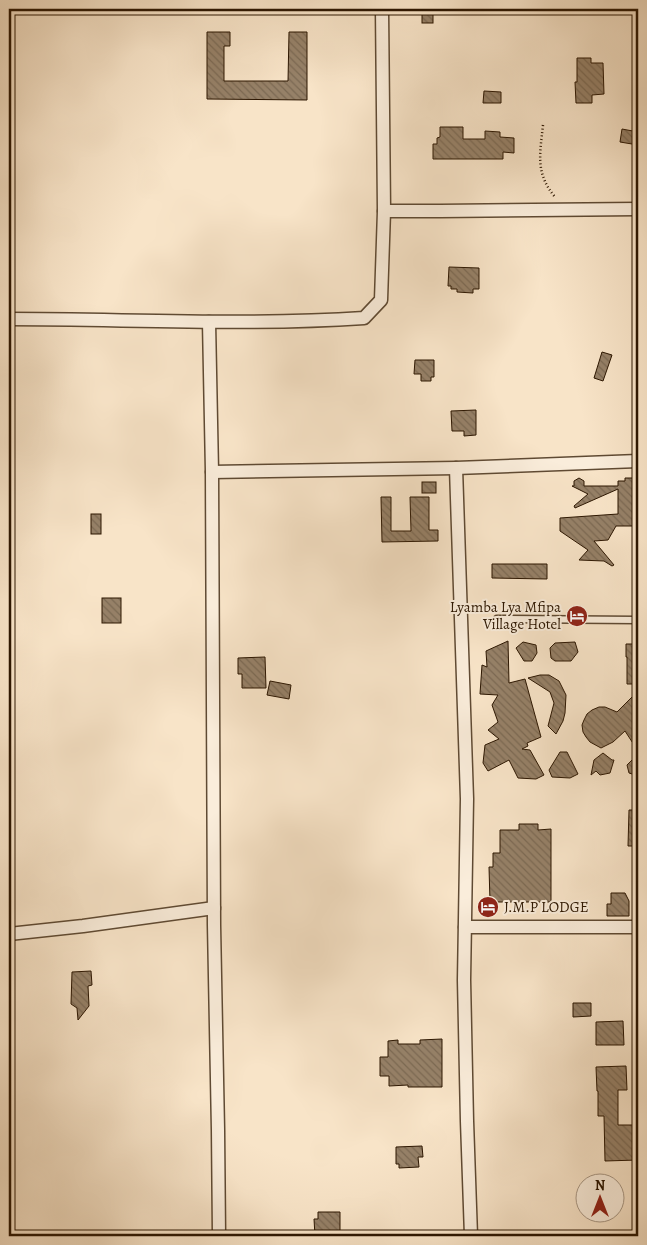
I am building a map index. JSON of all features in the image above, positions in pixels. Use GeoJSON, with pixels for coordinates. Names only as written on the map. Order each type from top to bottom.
{"type":"FeatureCollection","features":[{"type":"Feature","properties":{"kind":"street"},"geometry":{"type":"LineString","coordinates":[[9,319],[209,322],[321,321],[364,318],[381,300],[384,211],[382,9]]}},
{"type":"Feature","properties":{"kind":"street"},"geometry":{"type":"LineString","coordinates":[[384,211],[638,209]]}},
{"type":"Feature","properties":{"kind":"street"},"geometry":{"type":"LineString","coordinates":[[209,322],[219,1236]]}},
{"type":"Feature","properties":{"kind":"street"},"geometry":{"type":"LineString","coordinates":[[212,472],[456,468],[638,461]]}},
{"type":"Feature","properties":{"kind":"street"},"geometry":{"type":"LineString","coordinates":[[456,468],[467,799],[464,980],[471,1236]]}},
{"type":"Feature","properties":{"kind":"street"},"geometry":{"type":"LineString","coordinates":[[9,934],[214,908]]}},
{"type":"Feature","properties":{"kind":"street"},"geometry":{"type":"LineString","coordinates":[[464,927],[638,927]]}},
{"type":"Feature","properties":{"kind":"lane"},"geometry":{"type":"LineString","coordinates":[[497,619],[638,620]]}},
{"type":"Feature","properties":{"kind":"path"},"geometry":{"type":"LineString","coordinates":[[544,125],[540,153],[544,182],[566,210]]}},
{"type":"Feature","properties":{"kind":"building"},"geometry":{"type":"Polygon","coordinates":[[[422,9],[433,9],[433,23],[422,23],[422,9]]]}},
{"type":"Feature","properties":{"kind":"building"},"geometry":{"type":"Polygon","coordinates":[[[207,32],[230,32],[230,46],[224,46],[224,81],[288,81],[289,32],[307,32],[307,100],[207,99],[207,32]]]}},
{"type":"Feature","properties":{"kind":"building"},"geometry":{"type":"Polygon","coordinates":[[[577,58],[591,58],[591,63],[603,63],[604,94],[592,95],[592,103],[576,103],[577,58]]]}},
{"type":"Feature","properties":{"kind":"building"},"geometry":{"type":"Polygon","coordinates":[[[484,91],[501,92],[501,103],[483,103],[484,91]]]}},
{"type":"Feature","properties":{"kind":"building"},"geometry":{"type":"Polygon","coordinates":[[[440,127],[463,127],[463,139],[485,139],[485,131],[500,132],[500,137],[514,138],[514,153],[503,152],[503,159],[433,159],[433,144],[437,144],[437,138],[440,137],[440,127]]]}},
{"type":"Feature","properties":{"kind":"building"},"geometry":{"type":"Polygon","coordinates":[[[622,129],[638,132],[638,145],[620,142],[622,129]]]}},
{"type":"Feature","properties":{"kind":"building"},"geometry":{"type":"Polygon","coordinates":[[[449,267],[479,268],[479,289],[473,289],[473,293],[457,292],[457,289],[451,289],[451,286],[448,286],[449,267]]]}},
{"type":"Feature","properties":{"kind":"building"},"geometry":{"type":"Polygon","coordinates":[[[602,352],[612,355],[603,381],[594,378],[602,352]]]}},
{"type":"Feature","properties":{"kind":"building"},"geometry":{"type":"Polygon","coordinates":[[[415,360],[434,360],[434,377],[431,377],[431,381],[421,381],[421,374],[414,374],[415,360]]]}},
{"type":"Feature","properties":{"kind":"building"},"geometry":{"type":"Polygon","coordinates":[[[476,410],[476,435],[464,436],[464,431],[452,431],[451,411],[476,410]]]}},
{"type":"Feature","properties":{"kind":"building"},"geometry":{"type":"Polygon","coordinates":[[[579,478],[584,481],[584,486],[618,486],[618,481],[625,481],[625,478],[635,478],[635,488],[638,487],[638,526],[616,526],[608,540],[594,541],[614,565],[612,566],[604,561],[579,560],[588,550],[560,531],[560,518],[618,514],[618,489],[575,508],[574,506],[588,494],[572,486],[574,486],[574,481],[579,478]]]}},
{"type":"Feature","properties":{"kind":"building"},"geometry":{"type":"Polygon","coordinates":[[[422,482],[436,482],[436,493],[422,493],[422,482]]]}},
{"type":"Feature","properties":{"kind":"building"},"geometry":{"type":"Polygon","coordinates":[[[381,497],[391,497],[391,531],[411,531],[410,497],[429,497],[429,530],[438,530],[438,541],[382,542],[381,497]]]}},
{"type":"Feature","properties":{"kind":"building"},"geometry":{"type":"Polygon","coordinates":[[[91,514],[101,514],[101,534],[91,534],[91,514]]]}},
{"type":"Feature","properties":{"kind":"building"},"geometry":{"type":"Polygon","coordinates":[[[492,564],[547,564],[547,579],[492,578],[492,564]]]}},
{"type":"Feature","properties":{"kind":"building"},"geometry":{"type":"Polygon","coordinates":[[[102,598],[121,598],[121,623],[102,623],[102,598]]]}},
{"type":"Feature","properties":{"kind":"building"},"geometry":{"type":"Polygon","coordinates":[[[508,641],[509,683],[525,679],[541,737],[527,743],[528,746],[522,749],[530,750],[544,775],[536,779],[518,778],[509,760],[488,771],[483,763],[485,745],[499,739],[488,730],[498,722],[492,705],[498,695],[480,694],[482,665],[487,667],[486,651],[508,641]]]}},
{"type":"Feature","properties":{"kind":"building"},"geometry":{"type":"Polygon","coordinates":[[[523,642],[536,645],[537,653],[532,661],[524,661],[516,648],[523,642]]]}},
{"type":"Feature","properties":{"kind":"building"},"geometry":{"type":"Polygon","coordinates":[[[575,642],[578,652],[571,661],[555,661],[551,658],[550,648],[555,643],[575,642]]]}},
{"type":"Feature","properties":{"kind":"building"},"geometry":{"type":"Polygon","coordinates":[[[626,644],[638,644],[638,684],[627,684],[626,644]]]}},
{"type":"Feature","properties":{"kind":"building"},"geometry":{"type":"Polygon","coordinates":[[[265,657],[266,688],[242,688],[242,674],[238,674],[238,658],[265,657]]]}},
{"type":"Feature","properties":{"kind":"building"},"geometry":{"type":"Polygon","coordinates":[[[549,675],[559,681],[566,695],[563,721],[556,734],[548,726],[554,703],[550,692],[528,678],[549,675]]]}},
{"type":"Feature","properties":{"kind":"building"},"geometry":{"type":"Polygon","coordinates":[[[270,681],[291,685],[289,699],[267,695],[270,681]]]}},
{"type":"Feature","properties":{"kind":"building"},"geometry":{"type":"Polygon","coordinates":[[[638,691],[638,751],[625,731],[613,742],[601,748],[590,742],[583,732],[582,725],[587,714],[599,707],[605,707],[617,712],[638,691]]]}},
{"type":"Feature","properties":{"kind":"building"},"geometry":{"type":"Polygon","coordinates":[[[560,752],[567,752],[578,774],[570,778],[552,777],[549,770],[560,752]]]}},
{"type":"Feature","properties":{"kind":"building"},"geometry":{"type":"Polygon","coordinates":[[[603,753],[614,760],[610,773],[600,775],[596,771],[591,775],[594,760],[603,753]]]}},
{"type":"Feature","properties":{"kind":"building"},"geometry":{"type":"Polygon","coordinates":[[[638,754],[638,776],[629,773],[627,765],[638,754]]]}},
{"type":"Feature","properties":{"kind":"building"},"geometry":{"type":"Polygon","coordinates":[[[629,810],[638,810],[638,846],[628,846],[629,810]]]}},
{"type":"Feature","properties":{"kind":"building"},"geometry":{"type":"Polygon","coordinates":[[[519,824],[538,824],[538,830],[551,829],[551,902],[490,902],[489,867],[493,867],[493,853],[500,853],[500,830],[519,830],[519,824]]]}},
{"type":"Feature","properties":{"kind":"building"},"geometry":{"type":"Polygon","coordinates":[[[611,893],[625,893],[629,901],[629,916],[607,916],[607,904],[611,904],[611,893]]]}},
{"type":"Feature","properties":{"kind":"building"},"geometry":{"type":"Polygon","coordinates":[[[91,971],[92,985],[88,986],[89,1006],[78,1020],[77,1008],[71,1004],[72,972],[91,971]]]}},
{"type":"Feature","properties":{"kind":"building"},"geometry":{"type":"Polygon","coordinates":[[[573,1003],[591,1003],[591,1016],[573,1017],[573,1003]]]}},
{"type":"Feature","properties":{"kind":"building"},"geometry":{"type":"Polygon","coordinates":[[[623,1021],[624,1045],[596,1045],[596,1022],[623,1021]]]}},
{"type":"Feature","properties":{"kind":"building"},"geometry":{"type":"Polygon","coordinates":[[[442,1039],[442,1087],[389,1086],[389,1076],[380,1076],[380,1057],[388,1057],[388,1041],[398,1040],[398,1044],[420,1044],[420,1040],[442,1039]]]}},
{"type":"Feature","properties":{"kind":"building"},"geometry":{"type":"Polygon","coordinates":[[[626,1066],[627,1090],[618,1090],[618,1125],[638,1125],[638,1160],[605,1161],[604,1116],[598,1116],[596,1067],[626,1066]]]}},
{"type":"Feature","properties":{"kind":"building"},"geometry":{"type":"Polygon","coordinates":[[[422,1146],[423,1157],[418,1157],[419,1167],[399,1168],[399,1164],[396,1164],[396,1147],[422,1146]]]}},
{"type":"Feature","properties":{"kind":"building"},"geometry":{"type":"Polygon","coordinates":[[[318,1212],[340,1212],[340,1236],[315,1236],[314,1219],[318,1219],[318,1212]]]}},
{"type":"Feature","properties":{"kind":"place","name":"Lyamba Lya Mfipa Village Hotel"},"geometry":{"type":"Point","coordinates":[577,616]}},
{"type":"Feature","properties":{"kind":"place","name":"J.M.P LODGE"},"geometry":{"type":"Point","coordinates":[488,907]}}]}
